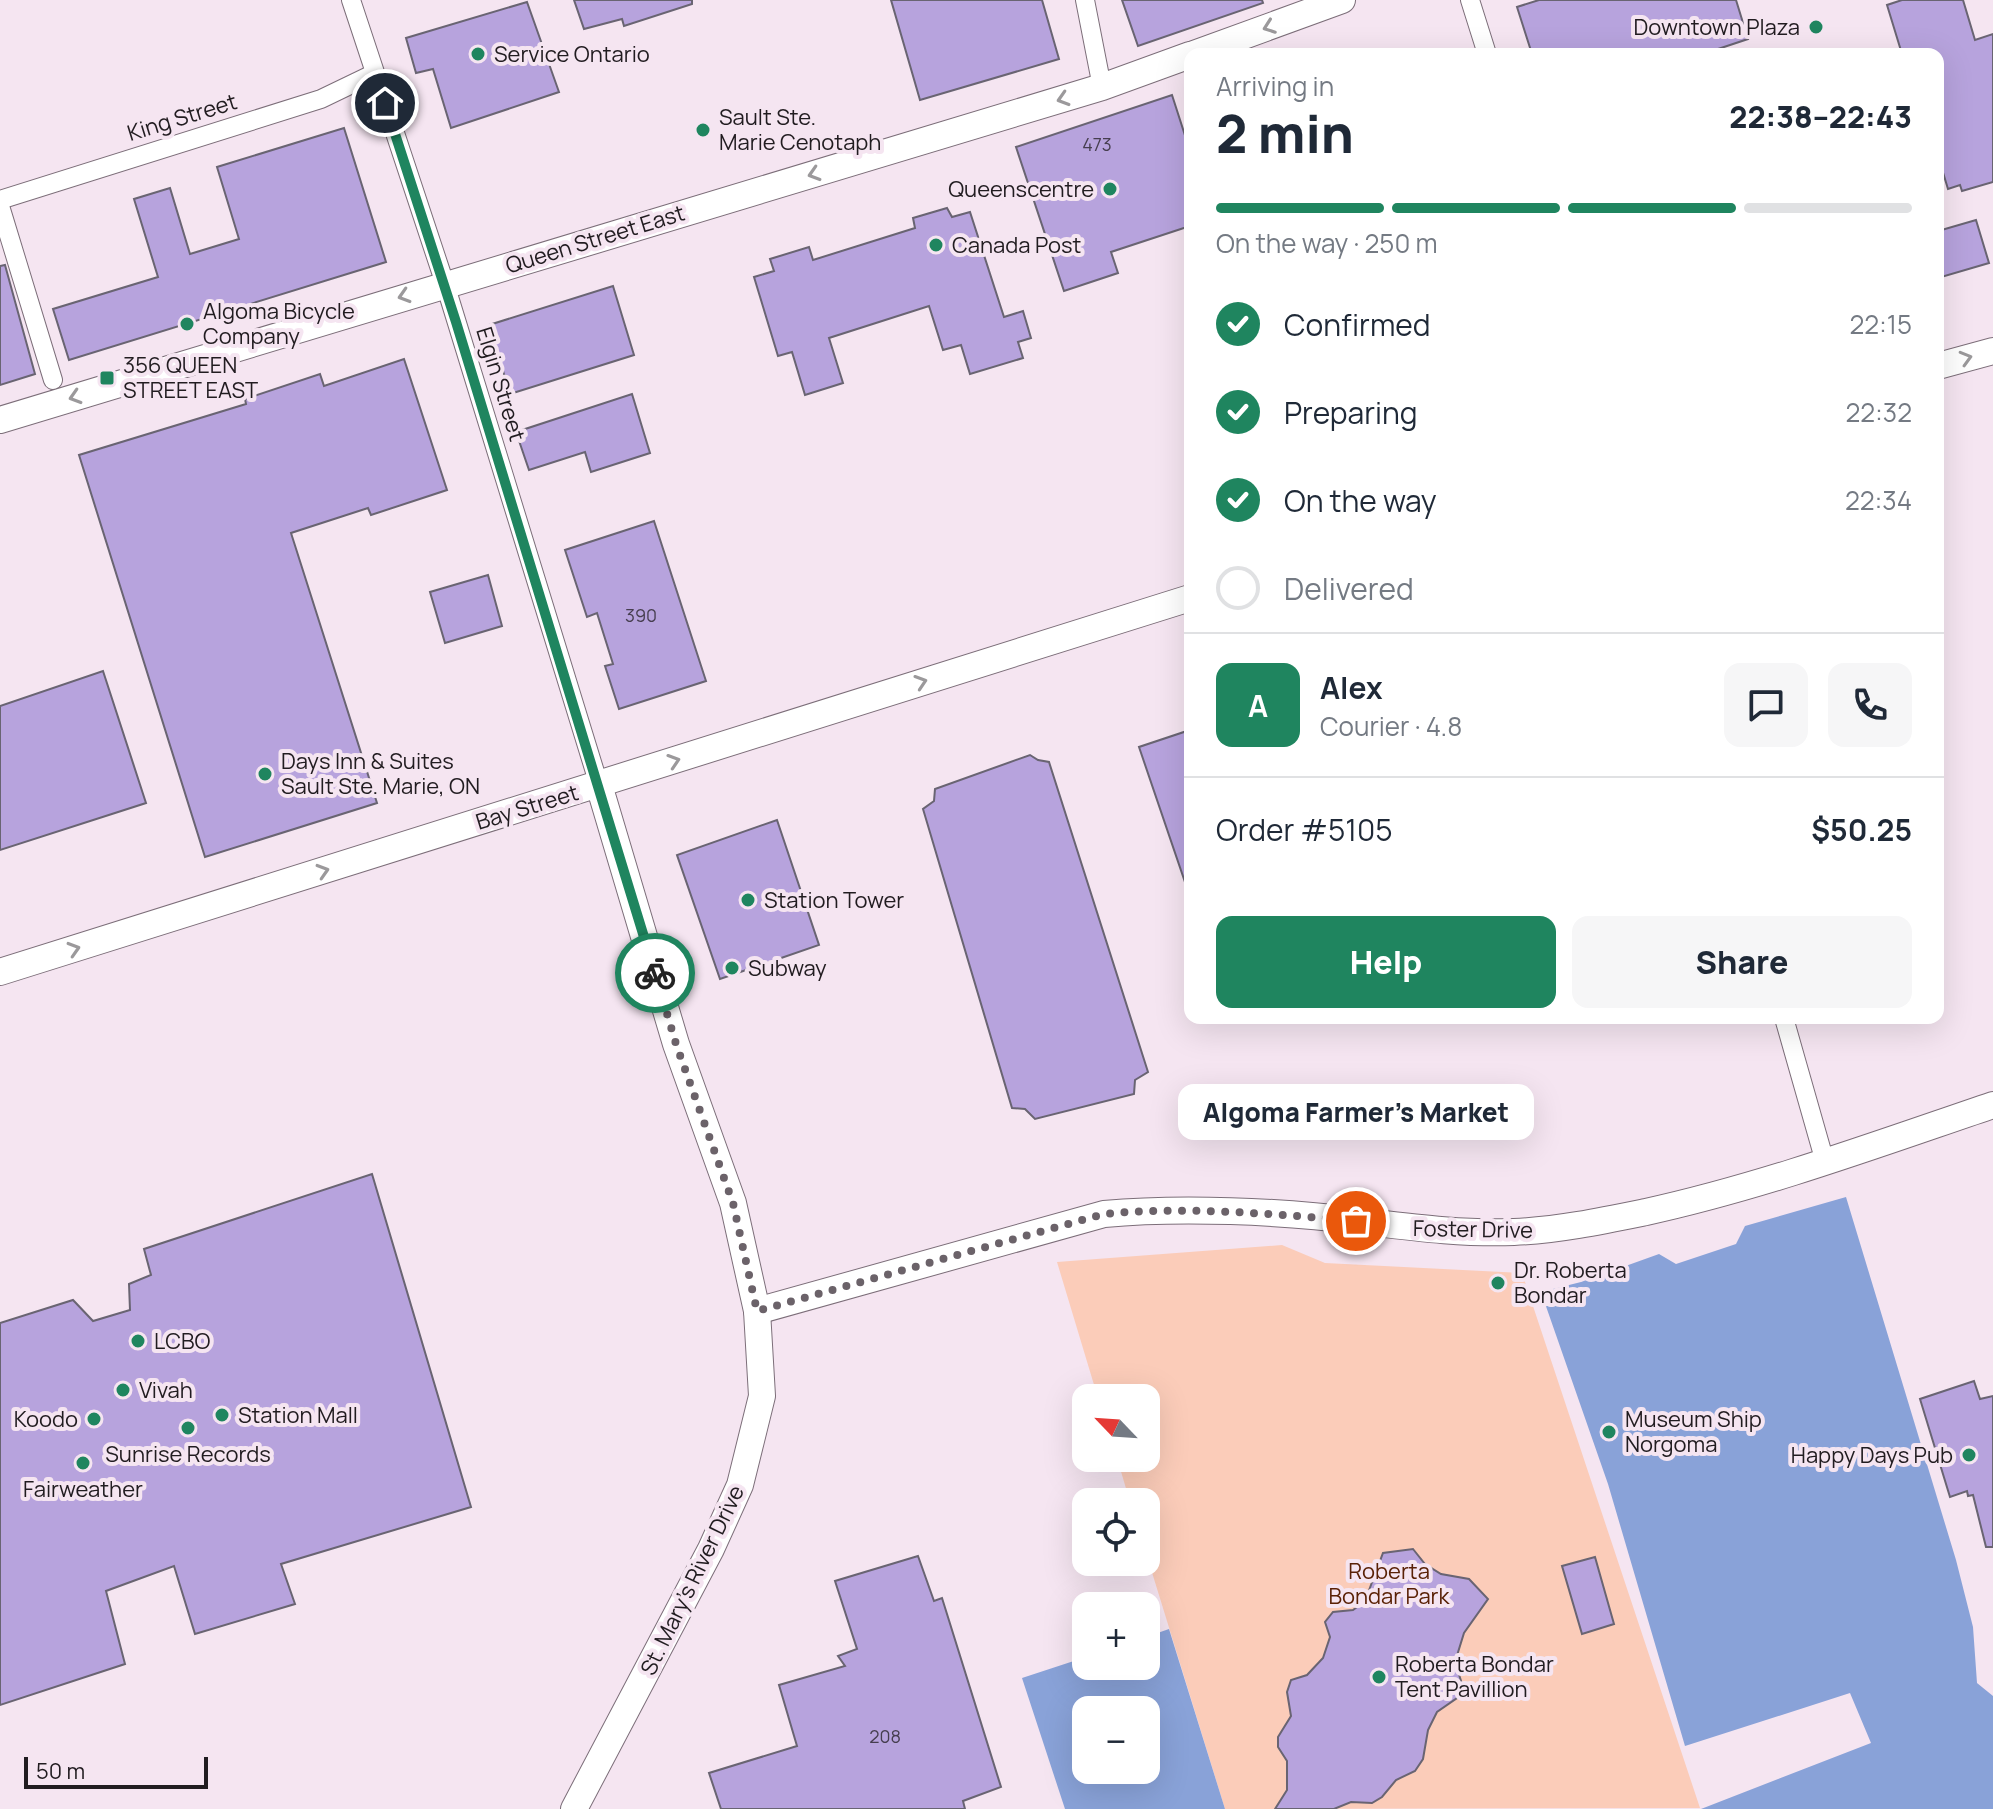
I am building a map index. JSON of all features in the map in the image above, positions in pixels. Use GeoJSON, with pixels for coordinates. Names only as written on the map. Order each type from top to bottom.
{"type":"FeatureCollection","features":[{"type":"Feature","properties":{"kind":"main road","name":"Queen Street East"},"geometry":{"type":"LineString","coordinates":[[1211,48],[1342,0]]}},
{"type":"Feature","properties":{"kind":"main road","name":"Queen Street East"},"geometry":{"type":"LineString","coordinates":[[0,420],[1102,87],[1184,58]]}},
{"type":"Feature","properties":{"kind":"main road"},"geometry":{"type":"LineString","coordinates":[[1944,364],[1993,351]]}},
{"type":"Feature","properties":{"kind":"main road","name":"Bay Street"},"geometry":{"type":"LineString","coordinates":[[0,972],[1184,600]]}},
{"type":"Feature","properties":{"kind":"main road","name":"St. Mary's River Drive"},"geometry":{"type":"LineString","coordinates":[[574,1809],[667,1636],[740,1485],[762,1396],[757,1311],[733,1203],[676,1044],[599,785]]}},
{"type":"Feature","properties":{"kind":"main road","name":"Foster Drive"},"geometry":{"type":"LineString","coordinates":[[757,1311],[1104,1214],[1132,1211],[1273,1214],[1416,1230],[1512,1232],[1565,1229],[1713,1197],[1993,1105]]}},
{"type":"Feature","properties":{"kind":"street","name":"Elgin Street"},"geometry":{"type":"LineString","coordinates":[[351,0],[445,284],[599,785]]}},
{"type":"Feature","properties":{"kind":"street"},"geometry":{"type":"LineString","coordinates":[[1085,0],[1102,87]]}},
{"type":"Feature","properties":{"kind":"street"},"geometry":{"type":"LineString","coordinates":[[1470,0],[1485,48]]}},
{"type":"Feature","properties":{"kind":"street","name":"King Street"},"geometry":{"type":"LineString","coordinates":[[0,203],[321,99],[375,73]]}},
{"type":"Feature","properties":{"kind":"street"},"geometry":{"type":"LineString","coordinates":[[0,203],[53,380]]}},
{"type":"Feature","properties":{"kind":"street"},"geometry":{"type":"LineString","coordinates":[[1786,1024],[1825,1162]]}},
{"type":"Feature","properties":{"kind":"green space","name":"Roberta Bondar Park"},"geometry":{"type":"Polygon","coordinates":[[[1282,1245],[1325,1263],[1522,1273],[1700,1808],[1225,1809],[1153,1576],[1160,1576],[1160,1488],[1126,1488],[1121,1472],[1160,1472],[1160,1384],[1094,1384],[1057,1262],[1282,1245]]]}},
{"type":"Feature","properties":{"kind":"water"},"geometry":{"type":"Polygon","coordinates":[[[1846,1197],[1956,1560],[1973,1627],[1977,1683],[1993,1696],[1993,1809],[1701,1809],[1871,1743],[1850,1693],[1685,1746],[1608,1484],[1541,1292],[1581,1282],[1659,1254],[1676,1264],[1736,1244],[1745,1226],[1846,1197]]]}},
{"type":"Feature","properties":{"kind":"water"},"geometry":{"type":"Polygon","coordinates":[[[1169,1629],[1225,1809],[1065,1809],[1022,1678],[1072,1662],[1072,1680],[1160,1680],[1160,1632],[1169,1629]]]}},
{"type":"Feature","properties":{"kind":"building"},"geometry":{"type":"Polygon","coordinates":[[[574,0],[692,0],[692,4],[624,26],[622,19],[584,29],[574,0]]]}},
{"type":"Feature","properties":{"kind":"building"},"geometry":{"type":"Polygon","coordinates":[[[891,0],[1042,0],[1059,59],[920,100],[891,0]]]}},
{"type":"Feature","properties":{"kind":"building"},"geometry":{"type":"Polygon","coordinates":[[[1122,0],[1262,0],[1263,3],[1138,46],[1122,0]]]}},
{"type":"Feature","properties":{"kind":"building"},"geometry":{"type":"Polygon","coordinates":[[[1539,0],[1736,0],[1748,39],[1721,48],[1530,48],[1517,7],[1539,0]]]}},
{"type":"Feature","properties":{"kind":"building"},"geometry":{"type":"Polygon","coordinates":[[[1902,0],[1963,0],[1975,40],[1993,34],[1993,182],[1962,191],[1960,185],[1948,189],[1944,176],[1944,48],[1900,48],[1887,5],[1902,0]]]}},
{"type":"Feature","properties":{"kind":"building","name":"Service Ontario"},"geometry":{"type":"Polygon","coordinates":[[[527,2],[559,92],[451,128],[433,69],[416,73],[406,38],[527,2]]]}},
{"type":"Feature","properties":{"kind":"building","name":"Queenscentre"},"geometry":{"type":"Polygon","coordinates":[[[1172,95],[1184,132],[1184,228],[1111,252],[1118,273],[1064,291],[1016,147],[1172,95]]]}},
{"type":"Feature","properties":{"kind":"building"},"geometry":{"type":"Polygon","coordinates":[[[344,128],[386,262],[69,360],[53,309],[158,277],[134,199],[170,188],[190,254],[239,239],[217,167],[344,128]]]}},
{"type":"Feature","properties":{"kind":"building"},"geometry":{"type":"Polygon","coordinates":[[[947,208],[952,217],[970,212],[1004,317],[1023,311],[1031,338],[1018,342],[1023,358],[970,374],[961,345],[943,350],[929,306],[829,338],[843,383],[805,395],[792,352],[778,356],[754,277],[774,271],[770,259],[809,247],[813,260],[915,228],[913,218],[947,208]]]}},
{"type":"Feature","properties":{"kind":"building"},"geometry":{"type":"Polygon","coordinates":[[[1976,220],[1989,263],[1944,276],[1944,229],[1976,220]]]}},
{"type":"Feature","properties":{"kind":"building"},"geometry":{"type":"Polygon","coordinates":[[[5,265],[35,374],[0,385],[0,266],[5,265]]]}},
{"type":"Feature","properties":{"kind":"building"},"geometry":{"type":"Polygon","coordinates":[[[613,286],[634,355],[510,394],[489,325],[613,286]]]}},
{"type":"Feature","properties":{"kind":"building"},"geometry":{"type":"Polygon","coordinates":[[[404,359],[447,490],[371,515],[368,508],[291,533],[377,803],[205,857],[79,455],[246,404],[245,399],[320,374],[324,386],[404,359]]]}},
{"type":"Feature","properties":{"kind":"building"},"geometry":{"type":"Polygon","coordinates":[[[632,394],[650,453],[591,472],[585,452],[529,470],[516,432],[632,394]]]}},
{"type":"Feature","properties":{"kind":"building"},"geometry":{"type":"Polygon","coordinates":[[[654,521],[706,681],[619,709],[605,666],[613,664],[597,613],[587,617],[565,550],[654,521]]]}},
{"type":"Feature","properties":{"kind":"building"},"geometry":{"type":"Polygon","coordinates":[[[488,575],[502,626],[445,643],[430,592],[488,575]]]}},
{"type":"Feature","properties":{"kind":"building"},"geometry":{"type":"Polygon","coordinates":[[[103,671],[146,803],[0,850],[0,706],[103,671]]]}},
{"type":"Feature","properties":{"kind":"building"},"geometry":{"type":"Polygon","coordinates":[[[1184,732],[1184,879],[1139,747],[1184,732]]]}},
{"type":"Feature","properties":{"kind":"building"},"geometry":{"type":"Polygon","coordinates":[[[1030,755],[1049,762],[1148,1072],[1135,1080],[1134,1094],[1035,1119],[1025,1109],[1012,1108],[923,809],[934,801],[935,789],[1030,755]]]}},
{"type":"Feature","properties":{"kind":"building","name":"Station Tower"},"geometry":{"type":"Polygon","coordinates":[[[777,820],[819,945],[720,979],[677,855],[777,820]]]}},
{"type":"Feature","properties":{"kind":"building","name":"Station Mall"},"geometry":{"type":"Polygon","coordinates":[[[372,1174],[471,1507],[281,1564],[295,1604],[195,1634],[174,1566],[106,1591],[125,1664],[0,1705],[0,1323],[73,1300],[93,1321],[130,1310],[129,1284],[151,1275],[144,1249],[372,1174]]]}},
{"type":"Feature","properties":{"kind":"building"},"geometry":{"type":"Polygon","coordinates":[[[1974,1381],[1980,1399],[1993,1396],[1993,1547],[1986,1547],[1973,1495],[1968,1496],[1967,1491],[1950,1497],[1920,1399],[1974,1381]]]}},
{"type":"Feature","properties":{"kind":"building","name":"Roberta Bondar Tent Pavillion"},"geometry":{"type":"Polygon","coordinates":[[[1413,1549],[1425,1564],[1441,1574],[1469,1579],[1488,1599],[1464,1633],[1455,1662],[1462,1684],[1457,1698],[1437,1712],[1428,1730],[1423,1759],[1415,1771],[1396,1780],[1382,1797],[1372,1803],[1351,1802],[1334,1809],[1275,1809],[1287,1790],[1287,1761],[1278,1747],[1278,1737],[1291,1716],[1287,1692],[1291,1680],[1307,1675],[1323,1658],[1330,1637],[1325,1622],[1333,1612],[1353,1610],[1365,1601],[1383,1553],[1413,1549]]]}},
{"type":"Feature","properties":{"kind":"building"},"geometry":{"type":"Polygon","coordinates":[[[918,1556],[934,1601],[942,1598],[1001,1787],[963,1801],[965,1809],[721,1809],[709,1773],[797,1746],[779,1685],[845,1666],[838,1656],[857,1649],[835,1581],[918,1556]]]}},
{"type":"Feature","properties":{"kind":"building"},"geometry":{"type":"Polygon","coordinates":[[[1595,1557],[1614,1624],[1582,1634],[1562,1566],[1595,1557]]]}},
{"type":"Feature","properties":{"kind":"way so far"},"geometry":{"type":"LineString","coordinates":[[655,973],[676,1044],[733,1203],[757,1311],[1104,1214],[1132,1211],[1273,1214],[1356,1221]]}},
{"type":"Feature","properties":{"kind":"place","name":"Downtown Plaza"},"geometry":{"type":"Point","coordinates":[1816,27]}},
{"type":"Feature","properties":{"kind":"place","name":"Service Ontario"},"geometry":{"type":"Point","coordinates":[478,54]}},
{"type":"Feature","properties":{"kind":"place","name":"Sault Ste. Marie Cenotaph"},"geometry":{"type":"Point","coordinates":[703,130]}},
{"type":"Feature","properties":{"kind":"place","name":"Queenscentre"},"geometry":{"type":"Point","coordinates":[1110,189]}},
{"type":"Feature","properties":{"kind":"place","name":"Canada Post"},"geometry":{"type":"Point","coordinates":[936,245]}},
{"type":"Feature","properties":{"kind":"place","name":"Algoma Bicycle Company"},"geometry":{"type":"Point","coordinates":[187,324]}},
{"type":"Feature","properties":{"kind":"place","name":"356 QUEEN STREET EAST"},"geometry":{"type":"Point","coordinates":[107,378]}},
{"type":"Feature","properties":{"kind":"place","name":"Days Inn & Suites Sault Ste. Marie, ON"},"geometry":{"type":"Point","coordinates":[265,774]}},
{"type":"Feature","properties":{"kind":"place","name":"Station Tower"},"geometry":{"type":"Point","coordinates":[748,900]}},
{"type":"Feature","properties":{"kind":"place","name":"Subway"},"geometry":{"type":"Point","coordinates":[732,968]}},
{"type":"Feature","properties":{"kind":"place","name":"Algoma Farmer's Market"},"geometry":{"type":"Point","coordinates":[1356,1221]}},
{"type":"Feature","properties":{"kind":"place","name":"Dr. Roberta Bondar"},"geometry":{"type":"Point","coordinates":[1498,1283]}},
{"type":"Feature","properties":{"kind":"place","name":"LCBO"},"geometry":{"type":"Point","coordinates":[138,1341]}},
{"type":"Feature","properties":{"kind":"place","name":"Vivah"},"geometry":{"type":"Point","coordinates":[123,1390]}},
{"type":"Feature","properties":{"kind":"place","name":"Station Mall"},"geometry":{"type":"Point","coordinates":[222,1415]}},
{"type":"Feature","properties":{"kind":"place","name":"Koodo"},"geometry":{"type":"Point","coordinates":[94,1419]}},
{"type":"Feature","properties":{"kind":"place","name":"Sunrise Records"},"geometry":{"type":"Point","coordinates":[188,1428]}},
{"type":"Feature","properties":{"kind":"place","name":"Museum Ship Norgoma"},"geometry":{"type":"Point","coordinates":[1609,1432]}},
{"type":"Feature","properties":{"kind":"place","name":"Happy Days Pub"},"geometry":{"type":"Point","coordinates":[1969,1455]}},
{"type":"Feature","properties":{"kind":"place","name":"Fairweather"},"geometry":{"type":"Point","coordinates":[83,1463]}},
{"type":"Feature","properties":{"kind":"place","name":"Roberta Bondar Tent Pavillion"},"geometry":{"type":"Point","coordinates":[1379,1677]}},
{"type":"Feature","properties":{"kind":"route"},"geometry":{"type":"LineString","coordinates":[[385,103],[456,322],[655,973]]}}]}
